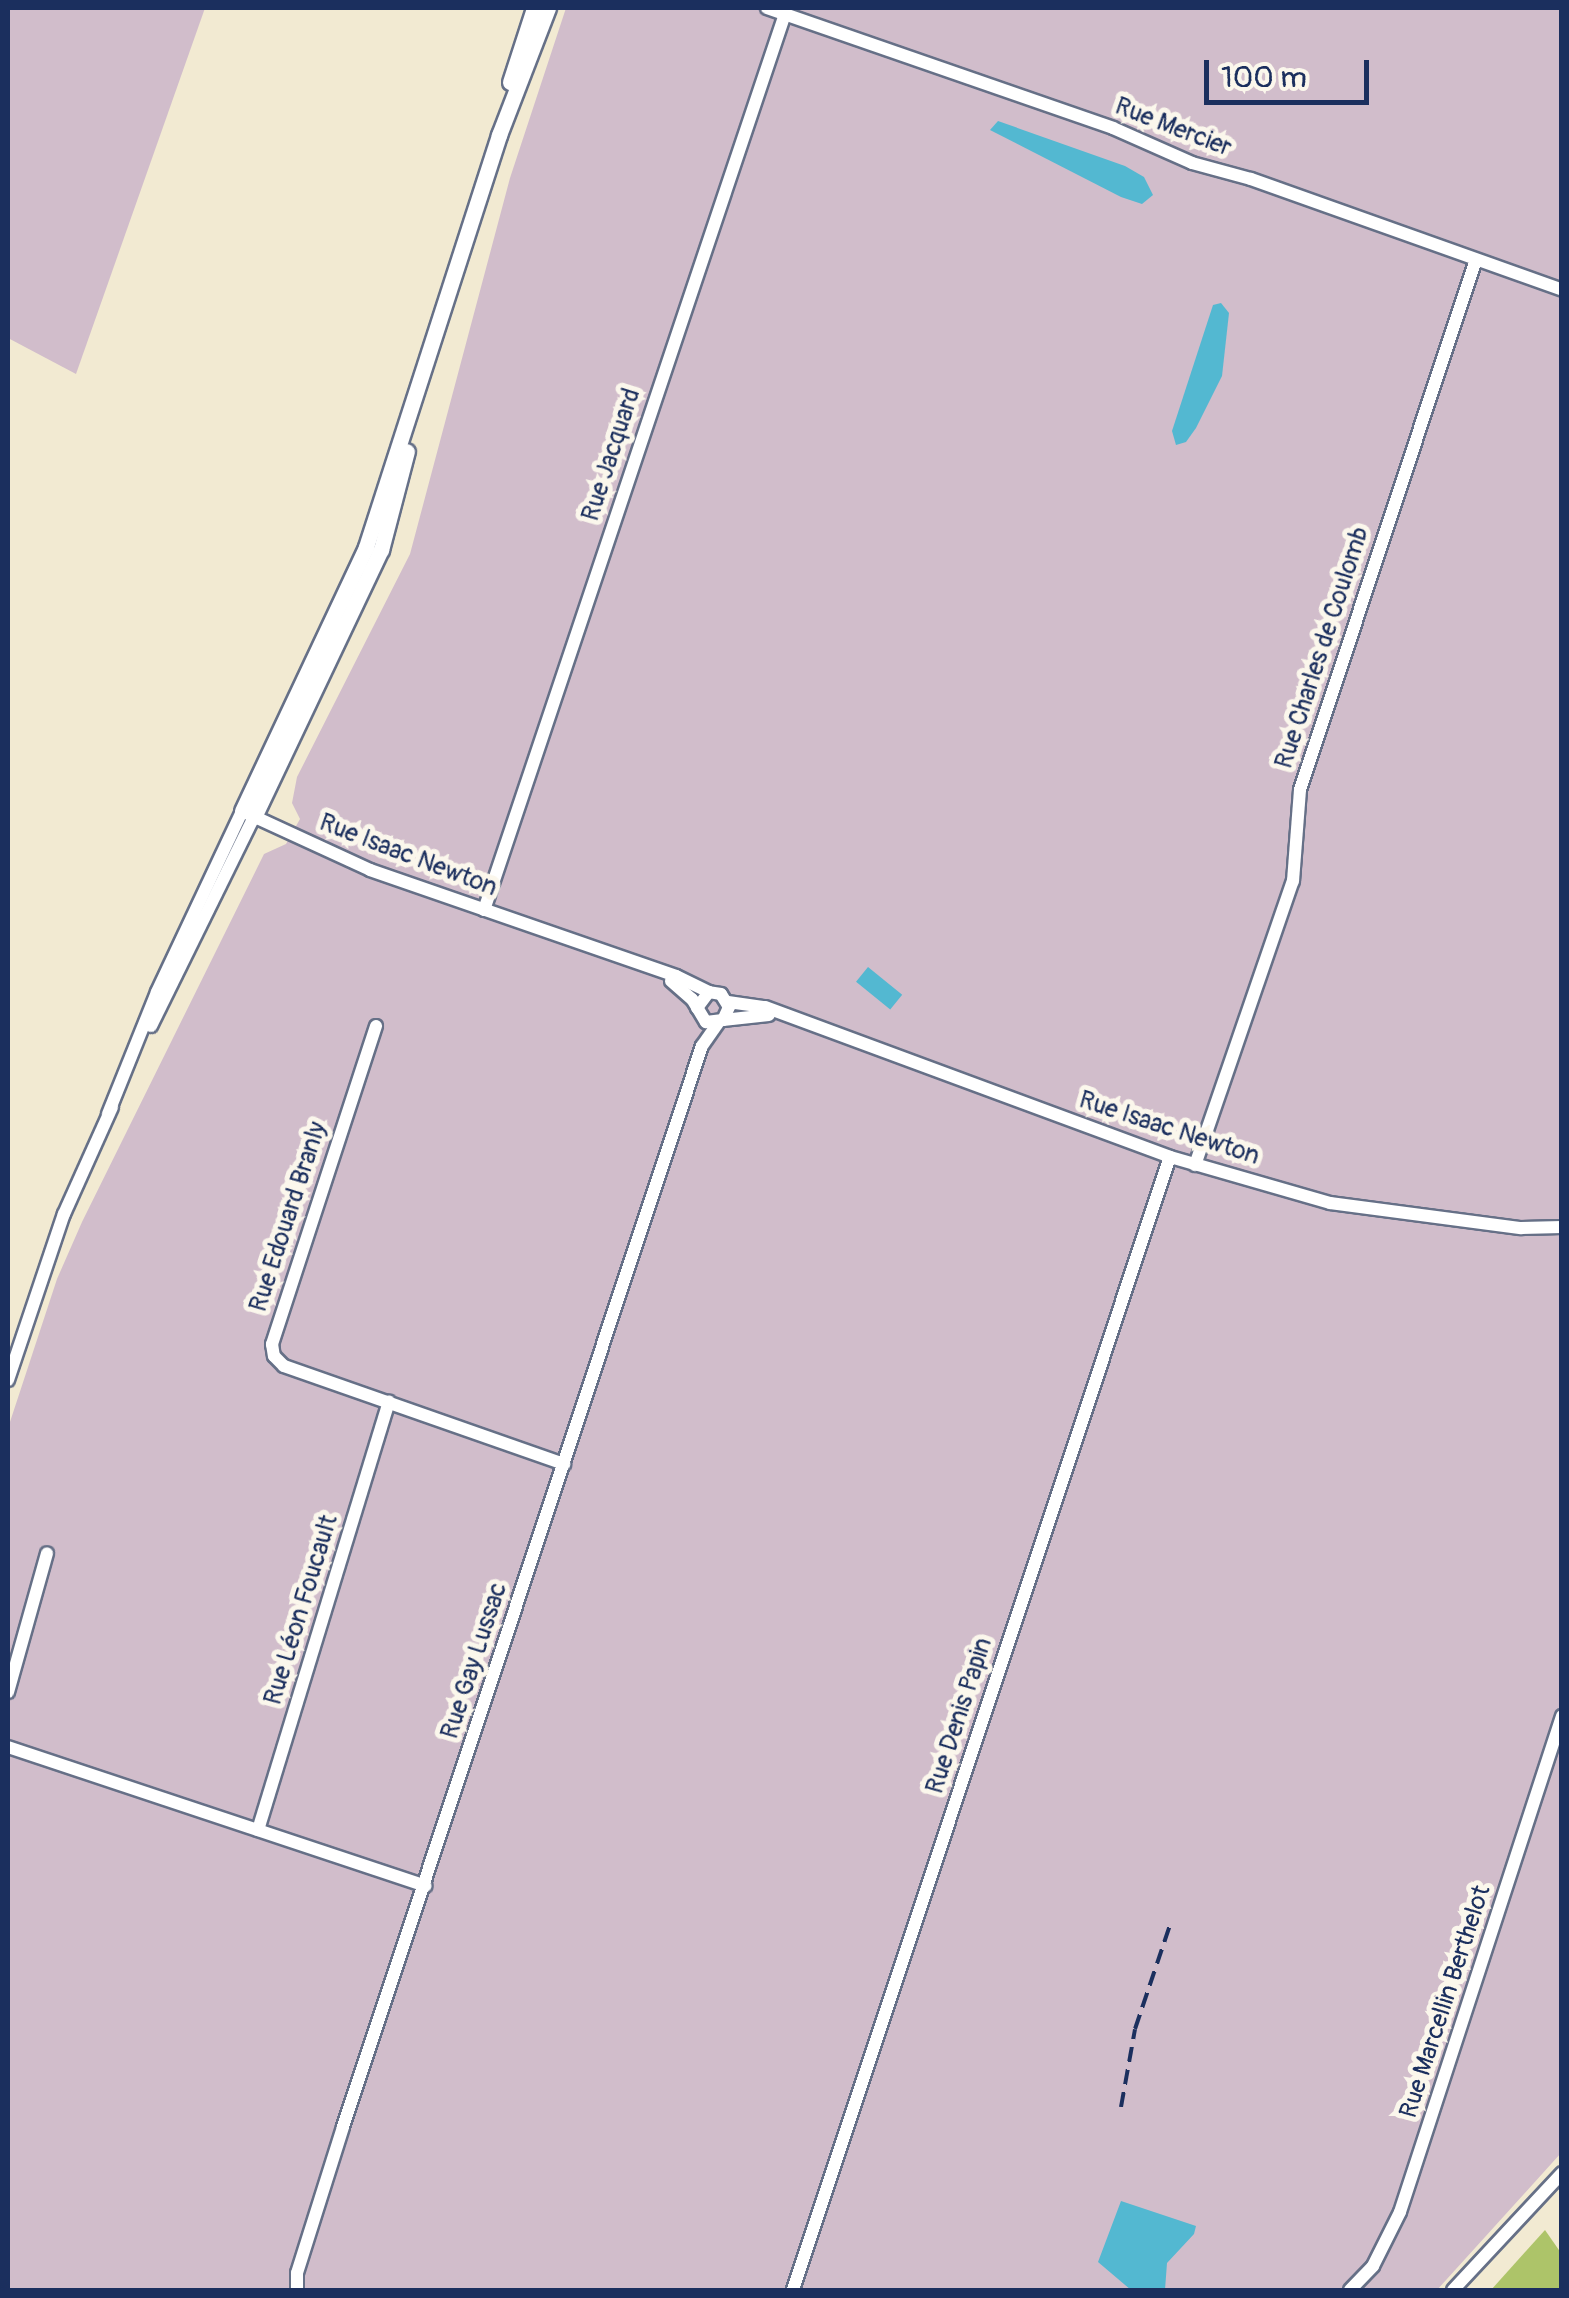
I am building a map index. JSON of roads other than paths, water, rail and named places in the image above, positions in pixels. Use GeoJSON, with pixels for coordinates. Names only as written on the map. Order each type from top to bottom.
{"type":"FeatureCollection","features":[{"type":"Feature","properties":{"kind":"main road"},"geometry":{"type":"LineString","coordinates":[[248,814],[381,550],[399,495],[416,403],[534,8]]}},
{"type":"Feature","properties":{"kind":"main road"},"geometry":{"type":"LineString","coordinates":[[499,135],[548,8]]}},
{"type":"Feature","properties":{"kind":"street","name":"Rue Mercier"},"geometry":{"type":"LineString","coordinates":[[768,8],[1113,128],[1197,166],[1252,179],[1562,290]]}},
{"type":"Feature","properties":{"kind":"street","name":"Rue Jacquard"},"geometry":{"type":"LineString","coordinates":[[484,910],[785,14]]}},
{"type":"Feature","properties":{"kind":"street","name":"Rue Charles de Coulomb"},"geometry":{"type":"LineString","coordinates":[[1195,1165],[1293,881],[1300,790],[1476,262]]}},
{"type":"Feature","properties":{"kind":"street","name":"Rue Isaac Newton"},"geometry":{"type":"LineString","coordinates":[[248,814],[370,870],[721,994],[728,1002],[765,1007],[777,1015],[1195,1165],[1330,1203],[1521,1228],[1562,1226]]}},
{"type":"Feature","properties":{"kind":"street"},"geometry":{"type":"LineString","coordinates":[[8,1380],[64,1214],[248,814]]}},
{"type":"Feature","properties":{"kind":"street","name":"Rue Isaac Newton"},"geometry":{"type":"LineString","coordinates":[[661,973],[700,1013]]}},
{"type":"Feature","properties":{"kind":"street"},"geometry":{"type":"LineString","coordinates":[[709,992],[700,1013],[721,1022]]}},
{"type":"Feature","properties":{"kind":"street","name":"Rue Gay Lussac"},"geometry":{"type":"LineString","coordinates":[[298,2290],[305,2246],[702,1046],[721,1022],[728,1002]]}},
{"type":"Feature","properties":{"kind":"street","name":"Rue Gay Lussac"},"geometry":{"type":"LineString","coordinates":[[700,1013],[702,1046]]}},
{"type":"Feature","properties":{"kind":"street","name":"Rue Isaac Newton"},"geometry":{"type":"LineString","coordinates":[[721,1022],[777,1015]]}},
{"type":"Feature","properties":{"kind":"street","name":"Rue Edouard Branly"},"geometry":{"type":"LineString","coordinates":[[376,1026],[272,1344],[284,1366],[564,1464]]}},
{"type":"Feature","properties":{"kind":"street","name":"Rue Denis Papin"},"geometry":{"type":"LineString","coordinates":[[792,2290],[1170,1157]]}},
{"type":"Feature","properties":{"kind":"street","name":"Rue Léon Foucault"},"geometry":{"type":"LineString","coordinates":[[258,1830],[390,1402]]}},
{"type":"Feature","properties":{"kind":"street"},"geometry":{"type":"LineString","coordinates":[[8,1692],[47,1553]]}},
{"type":"Feature","properties":{"kind":"street","name":"Rue Marcellin Berthelot"},"geometry":{"type":"LineString","coordinates":[[1350,2290],[1374,2266],[1400,2212],[1562,1716]]}},
{"type":"Feature","properties":{"kind":"street"},"geometry":{"type":"LineString","coordinates":[[8,1747],[426,1886]]}},
{"type":"Feature","properties":{"kind":"street"},"geometry":{"type":"LineString","coordinates":[[1453,2290],[1562,2173]]}},
{"type":"Feature","properties":{"kind":"water"},"geometry":{"type":"Polygon","coordinates":[[[998,121],[1125,166],[1144,177],[1153,195],[1142,204],[1121,197],[990,130],[998,121]]]}},
{"type":"Feature","properties":{"kind":"water"},"geometry":{"type":"Polygon","coordinates":[[[1221,303],[1229,313],[1222,376],[1196,428],[1186,442],[1176,445],[1172,431],[1213,305],[1221,303]]]}},
{"type":"Feature","properties":{"kind":"water"},"geometry":{"type":"Polygon","coordinates":[[[868,967],[902,995],[890,1009],[856,982],[868,967]]]}},
{"type":"Feature","properties":{"kind":"water"},"geometry":{"type":"Polygon","coordinates":[[[1121,2201],[1196,2226],[1194,2234],[1167,2263],[1165,2290],[1131,2290],[1098,2262],[1121,2201]]]}},
{"type":"Feature","properties":{"kind":"railway"},"geometry":{"type":"LineString","coordinates":[[1121,2107],[1135,2029],[1171,1922]]}}]}
